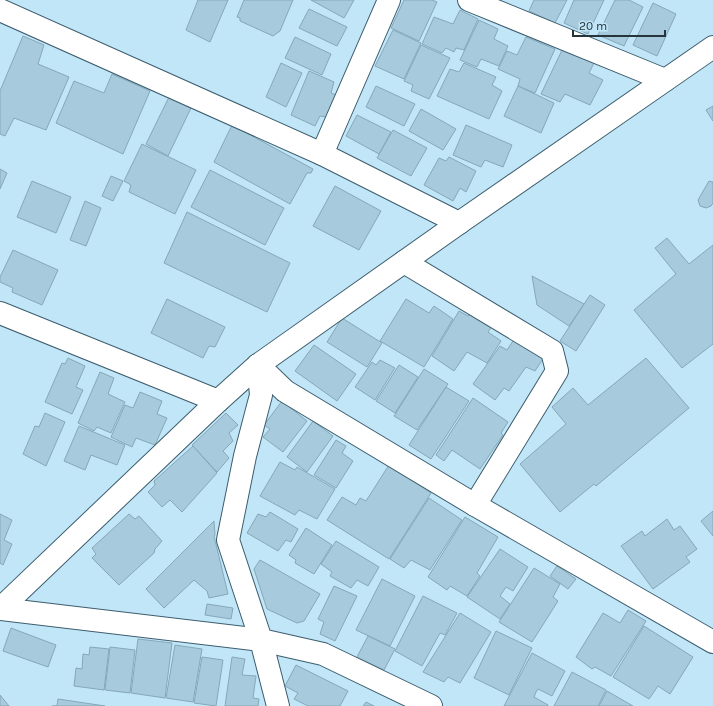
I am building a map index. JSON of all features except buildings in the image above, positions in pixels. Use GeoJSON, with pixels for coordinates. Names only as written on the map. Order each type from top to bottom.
{"type":"FeatureCollection","features":[{"type":"Feature","properties":{"kind":"street"},"geometry":{"type":"LineString","coordinates":[[322,154],[389,0]]}},
{"type":"Feature","properties":{"kind":"street"},"geometry":{"type":"LineString","coordinates":[[469,0],[665,80]]}},
{"type":"Feature","properties":{"kind":"street"},"geometry":{"type":"LineString","coordinates":[[0,10],[322,154],[459,223]]}},
{"type":"Feature","properties":{"kind":"street"},"geometry":{"type":"LineString","coordinates":[[431,706],[322,654],[261,640],[0,609],[218,401],[258,365],[459,223],[713,47]]}},
{"type":"Feature","properties":{"kind":"street"},"geometry":{"type":"LineString","coordinates":[[404,262],[552,351],[556,372],[475,505]]}},
{"type":"Feature","properties":{"kind":"street"},"geometry":{"type":"LineString","coordinates":[[0,313],[218,401]]}},
{"type":"Feature","properties":{"kind":"street"},"geometry":{"type":"LineString","coordinates":[[258,365],[285,391],[475,505],[713,642]]}},
{"type":"Feature","properties":{"kind":"street"},"geometry":{"type":"LineString","coordinates":[[258,365],[261,395],[245,456],[228,540],[261,640],[278,706]]}}]}
